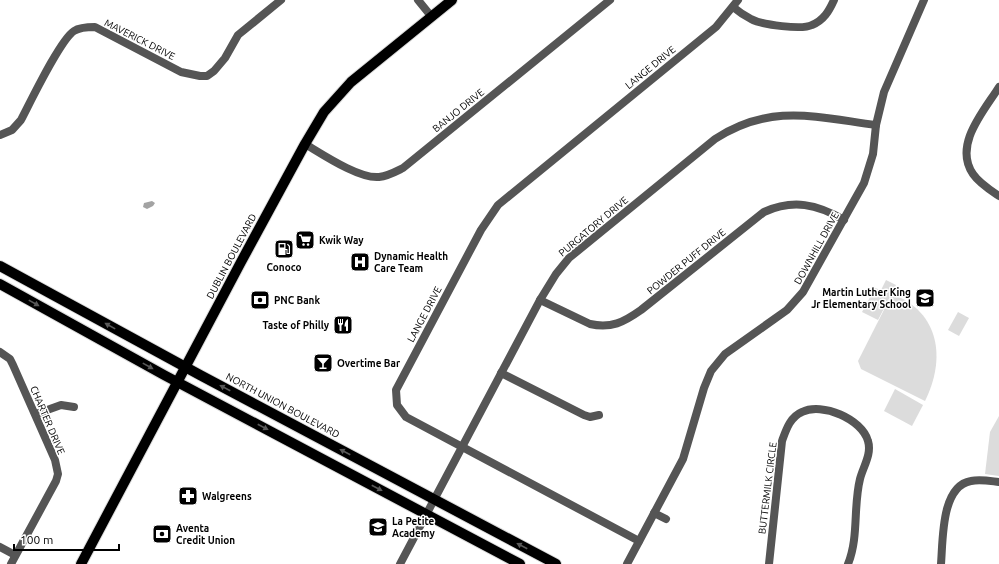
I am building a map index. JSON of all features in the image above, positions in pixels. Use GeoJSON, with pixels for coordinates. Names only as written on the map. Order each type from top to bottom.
{"type":"FeatureCollection","features":[{"type":"Feature","properties":{"kind":"main road","name":"DUBLIN BOULEVARD"},"geometry":{"type":"LineString","coordinates":[[81,564],[185,367],[305,144],[324,112],[341,92],[452,0]]}},
{"type":"Feature","properties":{"kind":"main road","name":"NORTH UNION BOULEVARD"},"geometry":{"type":"LineString","coordinates":[[0,266],[185,367],[556,564]]}},
{"type":"Feature","properties":{"kind":"main road"},"geometry":{"type":"LineString","coordinates":[[0,284],[177,382],[520,564]]}},
{"type":"Feature","properties":{"kind":"street","name":"MAVERICK DRIVE"},"geometry":{"type":"LineString","coordinates":[[0,135],[6,133],[17,125],[64,41],[75,30],[88,27],[102,30],[181,72],[209,80],[220,66],[238,35],[281,0]]}},
{"type":"Feature","properties":{"kind":"street"},"geometry":{"type":"LineString","coordinates":[[418,0],[431,16]]}},
{"type":"Feature","properties":{"kind":"street","name":"BANJO DRIVE"},"geometry":{"type":"LineString","coordinates":[[305,144],[357,172],[372,177],[387,176],[403,168],[610,0]]}},
{"type":"Feature","properties":{"kind":"street"},"geometry":{"type":"LineString","coordinates":[[736,4],[744,16],[761,23],[802,27],[810,26],[825,17],[834,0]]}},
{"type":"Feature","properties":{"kind":"street","name":"DOWNHILL DRIVE"},"geometry":{"type":"LineString","coordinates":[[627,564],[683,458],[704,388],[712,371],[725,354],[786,310],[798,298],[809,284],[864,183],[868,171],[876,125],[886,88],[924,0]]}},
{"type":"Feature","properties":{"kind":"street","name":"LANGE DRIVE"},"geometry":{"type":"LineString","coordinates":[[639,541],[406,417],[397,405],[396,390],[487,220],[511,193],[716,27],[736,4]]}},
{"type":"Feature","properties":{"kind":"street"},"geometry":{"type":"LineString","coordinates":[[999,87],[970,132],[966,149],[972,174],[999,196]]}},
{"type":"Feature","properties":{"kind":"street","name":"PURGATORY DRIVE"},"geometry":{"type":"LineString","coordinates":[[400,564],[540,300],[556,274],[574,254],[726,132],[759,118],[782,115],[876,125]]}},
{"type":"Feature","properties":{"kind":"street","name":"POWDER PUFF DRIVE"},"geometry":{"type":"LineString","coordinates":[[540,300],[590,324],[598,326],[622,323],[641,310],[764,212],[775,207],[796,204],[826,210],[844,220]]}},
{"type":"Feature","properties":{"kind":"street","name":"CHARTER DRIVE"},"geometry":{"type":"LineString","coordinates":[[0,352],[10,359],[13,365],[36,414],[55,460],[58,474],[56,481],[11,564]]}},
{"type":"Feature","properties":{"kind":"street"},"geometry":{"type":"LineString","coordinates":[[501,373],[584,416],[590,417],[599,415]]}},
{"type":"Feature","properties":{"kind":"street"},"geometry":{"type":"LineString","coordinates":[[36,414],[61,405],[74,407]]}},
{"type":"Feature","properties":{"kind":"street","name":"BUTTERMILK CIRCLE"},"geometry":{"type":"LineString","coordinates":[[769,564],[782,441],[789,423],[794,416],[801,412],[817,408],[847,418],[854,422],[862,428],[869,442],[868,456],[858,488],[853,546],[848,564]]}},
{"type":"Feature","properties":{"kind":"street"},"geometry":{"type":"LineString","coordinates":[[941,564],[947,508],[954,492],[962,485],[971,481],[999,482]]}},
{"type":"Feature","properties":{"kind":"street"},"geometry":{"type":"LineString","coordinates":[[654,513],[666,519]]}},
{"type":"Feature","properties":{"kind":"street"},"geometry":{"type":"LineString","coordinates":[[0,547],[16,556]]}},
{"type":"Feature","properties":{"kind":"shaded area"},"geometry":{"type":"Polygon","coordinates":[[[152,201],[155,203],[153,206],[147,209],[143,207],[144,203],[152,201]]]}},
{"type":"Feature","properties":{"kind":"shaded area"},"geometry":{"type":"Polygon","coordinates":[[[886,280],[896,285],[878,320],[862,312],[875,288],[881,290],[886,280]]]}},
{"type":"Feature","properties":{"kind":"shaded area"},"geometry":{"type":"Polygon","coordinates":[[[892,294],[908,302],[920,312],[929,325],[934,338],[936,353],[935,369],[932,385],[925,401],[861,369],[858,361],[892,294]]]}},
{"type":"Feature","properties":{"kind":"shaded area"},"geometry":{"type":"Polygon","coordinates":[[[958,312],[969,318],[959,336],[948,330],[958,312]]]}},
{"type":"Feature","properties":{"kind":"shaded area"},"geometry":{"type":"Polygon","coordinates":[[[895,389],[923,405],[912,426],[884,411],[895,389]]]}},
{"type":"Feature","properties":{"kind":"shaded area"},"geometry":{"type":"Polygon","coordinates":[[[999,416],[999,476],[985,474],[990,432],[999,416]]]}},
{"type":"Feature","properties":{"kind":"place","name":"Kwik Way"},"geometry":{"type":"Point","coordinates":[305,240]}},
{"type":"Feature","properties":{"kind":"place","name":"Conoco"},"geometry":{"type":"Point","coordinates":[284,249]}},
{"type":"Feature","properties":{"kind":"place","name":"Dynamic Health Care Team"},"geometry":{"type":"Point","coordinates":[360,262]}},
{"type":"Feature","properties":{"kind":"place","name":"Martin Luther King Jr Elementary School"},"geometry":{"type":"Point","coordinates":[925,298]}},
{"type":"Feature","properties":{"kind":"place","name":"PNC Bank"},"geometry":{"type":"Point","coordinates":[260,300]}},
{"type":"Feature","properties":{"kind":"place","name":"Taste of Philly"},"geometry":{"type":"Point","coordinates":[343,325]}},
{"type":"Feature","properties":{"kind":"place","name":"Overtime Bar"},"geometry":{"type":"Point","coordinates":[323,363]}},
{"type":"Feature","properties":{"kind":"place","name":"Walgreens"},"geometry":{"type":"Point","coordinates":[188,496]}},
{"type":"Feature","properties":{"kind":"place","name":"La Petite Academy"},"geometry":{"type":"Point","coordinates":[378,527]}},
{"type":"Feature","properties":{"kind":"place","name":"Aventa Credit Union"},"geometry":{"type":"Point","coordinates":[162,534]}}]}
